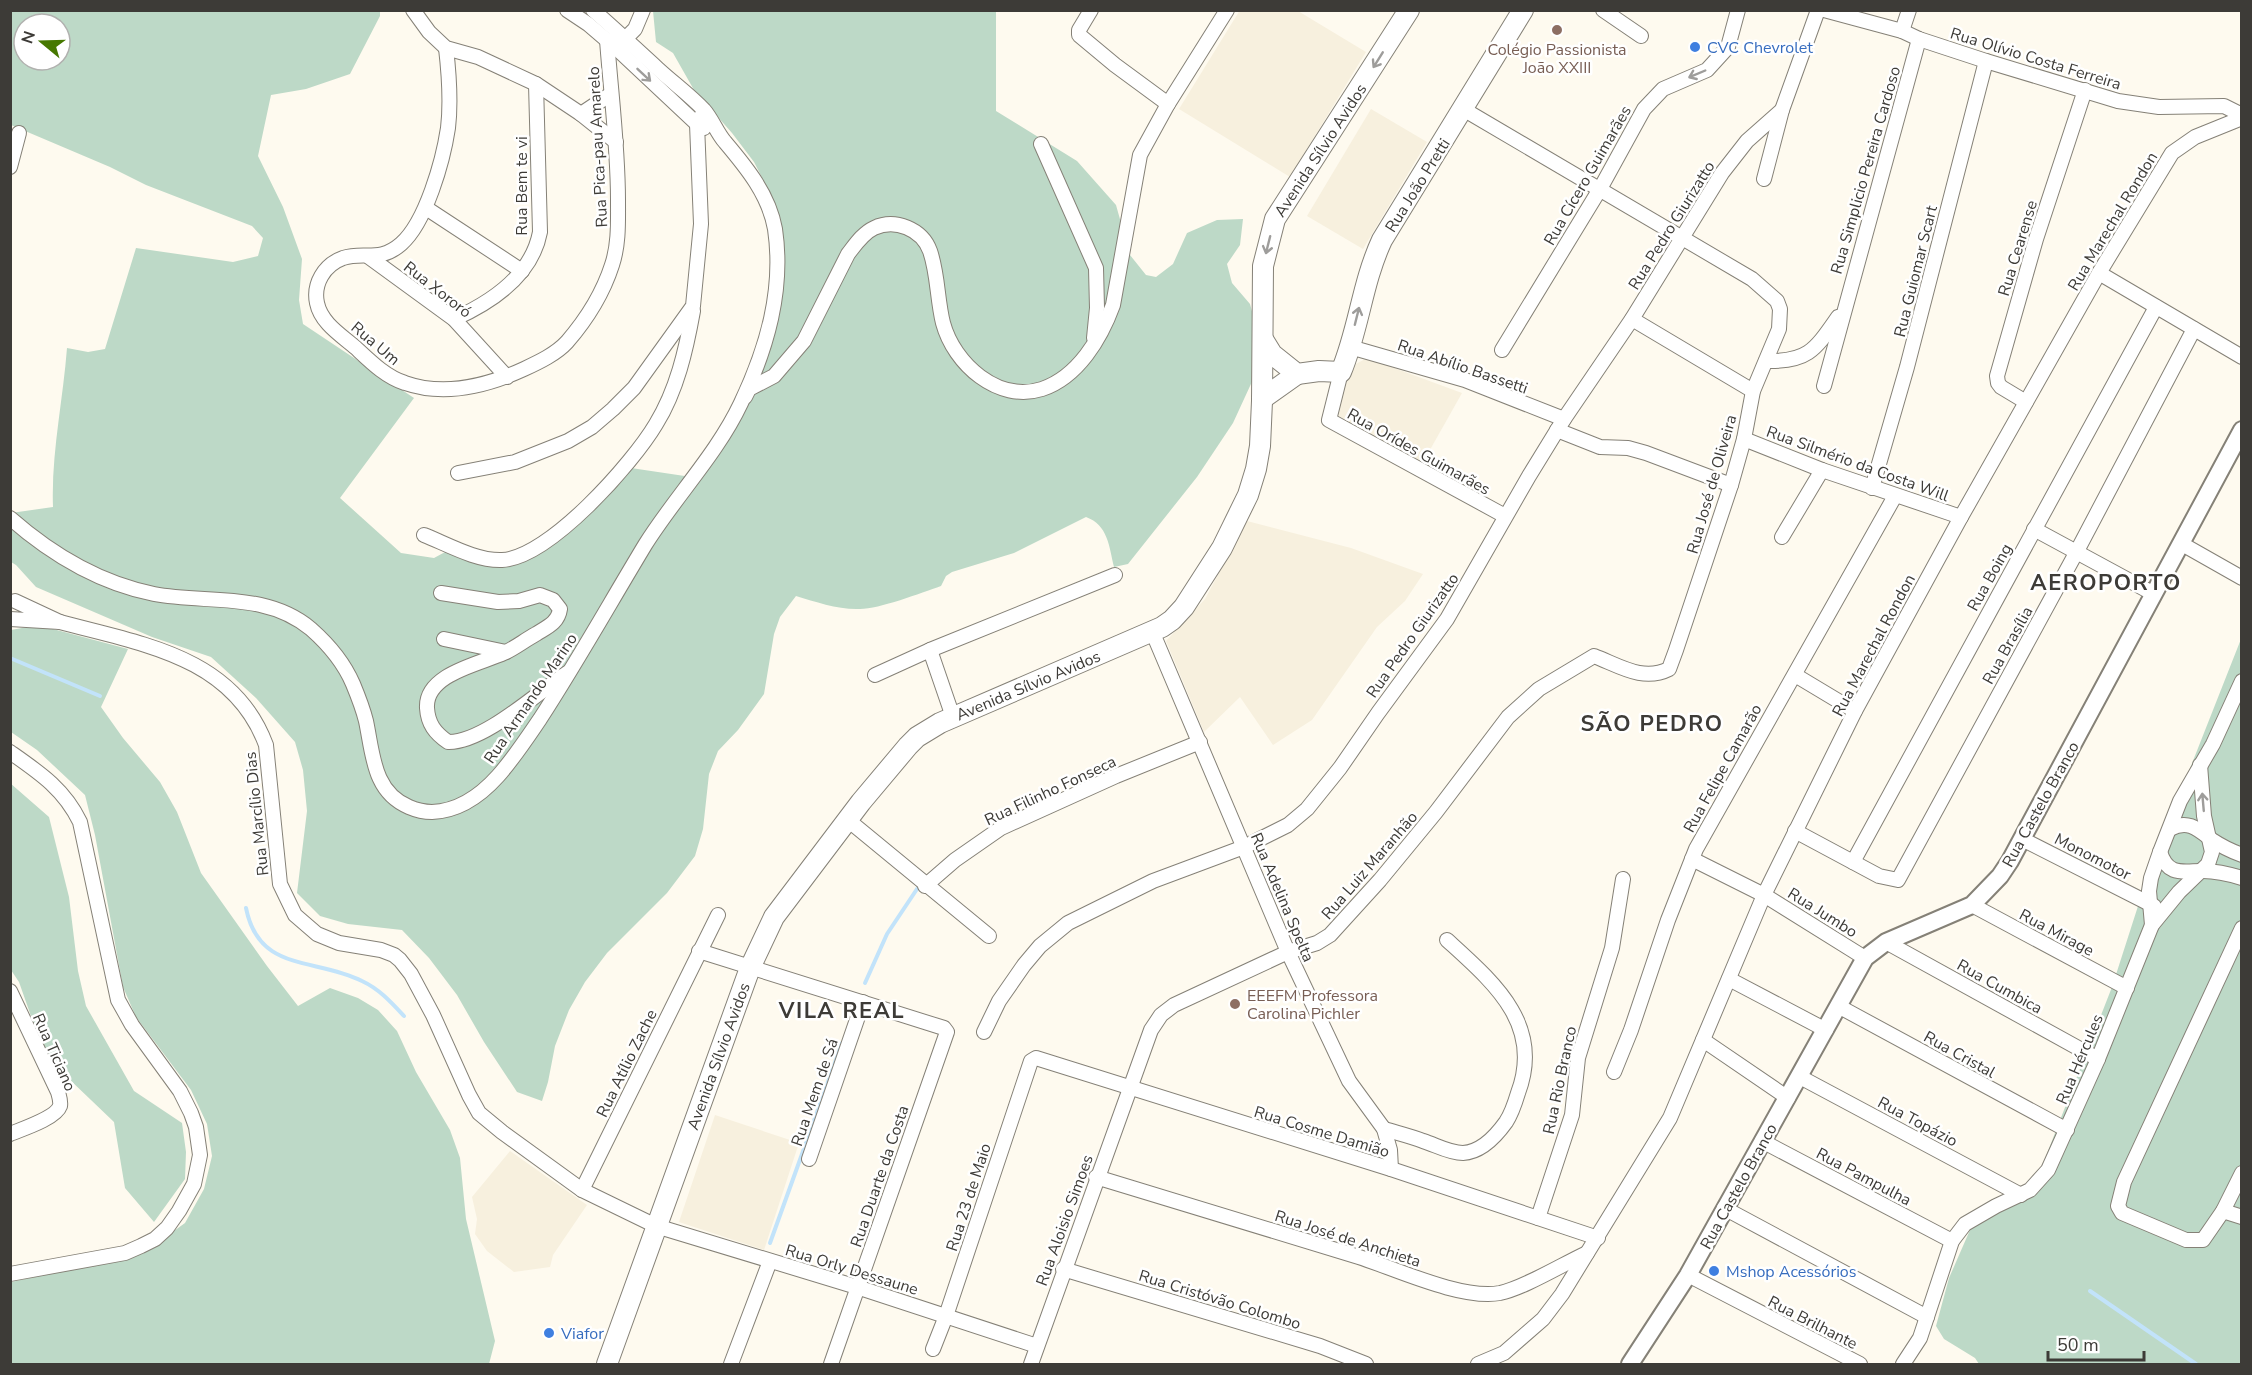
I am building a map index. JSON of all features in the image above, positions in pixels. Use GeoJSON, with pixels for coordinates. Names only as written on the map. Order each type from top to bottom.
{"type":"FeatureCollection","features":[{"type":"Feature","properties":{"kind":"main road","name":"Avenida Sílvio Avidos"},"geometry":{"type":"LineString","coordinates":[[607,1365],[750,968],[774,917],[848,819],[908,746],[928,729],[1152,631],[1172,620],[1184,607],[1222,548],[1248,495],[1260,446],[1264,341],[1263,266],[1275,219],[1409,10]]}},
{"type":"Feature","properties":{"kind":"main road","name":"Rua João Pretti"},"geometry":{"type":"LineString","coordinates":[[1341,372],[1350,347],[1369,272],[1382,240],[1523,10]]}},
{"type":"Feature","properties":{"kind":"main road"},"geometry":{"type":"LineString","coordinates":[[1264,341],[1272,354],[1297,374]]}},
{"type":"Feature","properties":{"kind":"main road"},"geometry":{"type":"LineString","coordinates":[[1262,399],[1297,374],[1319,371],[1341,372]]}},
{"type":"Feature","properties":{"kind":"street"},"geometry":{"type":"LineString","coordinates":[[413,10],[429,32],[446,48],[478,57],[536,84],[582,114],[616,142]]}},
{"type":"Feature","properties":{"kind":"street","name":"Rua Armando Marino"},"geometry":{"type":"LineString","coordinates":[[10,518],[69,562],[122,585],[182,598],[206,597],[260,604],[280,610],[301,621],[340,661],[352,682],[365,720],[371,755],[380,782],[403,804],[430,812],[462,805],[497,778],[572,671],[647,542],[723,435],[741,404],[768,334],[777,290],[778,257],[774,225],[764,195],[742,161],[721,138],[704,111],[616,42],[567,10]]}},
{"type":"Feature","properties":{"kind":"street","name":"Rua Armando Marino"},"geometry":{"type":"LineString","coordinates":[[593,10],[616,42],[697,124],[721,138]]}},
{"type":"Feature","properties":{"kind":"street"},"geometry":{"type":"LineString","coordinates":[[616,42],[635,28],[643,10]]}},
{"type":"Feature","properties":{"kind":"street"},"geometry":{"type":"LineString","coordinates":[[1091,10],[1079,30],[1079,35],[1168,104]]}},
{"type":"Feature","properties":{"kind":"street"},"geometry":{"type":"LineString","coordinates":[[741,404],[749,389],[774,376],[804,341],[848,254],[858,242],[874,228],[897,224],[915,232],[926,244],[934,266],[947,335],[969,367],[992,385],[1017,392],[1031,392],[1053,385],[1082,360],[1108,320],[1113,304],[1140,155],[1168,104],[1227,10]]}},
{"type":"Feature","properties":{"kind":"street"},"geometry":{"type":"LineString","coordinates":[[1603,10],[1641,36]]}},
{"type":"Feature","properties":{"kind":"street","name":"Rua Cícero Guimarães"},"geometry":{"type":"LineString","coordinates":[[1503,350],[1600,189],[1644,109],[1663,89],[1707,70],[1728,47],[1738,10]]}},
{"type":"Feature","properties":{"kind":"street","name":"Rua Pedro Giurizatto"},"geometry":{"type":"LineString","coordinates":[[1764,179],[1782,110],[1818,10]]}},
{"type":"Feature","properties":{"kind":"street","name":"Rua Olívio Costa Ferreira"},"geometry":{"type":"LineString","coordinates":[[1824,10],[1902,31],[1919,39],[1986,61],[2118,101],[2159,107],[2224,106],[2241,117]]}},
{"type":"Feature","properties":{"kind":"street"},"geometry":{"type":"LineString","coordinates":[[1902,31],[1909,10]]}},
{"type":"Feature","properties":{"kind":"street","name":"Rua Simplicio Pereira Cardoso"},"geometry":{"type":"LineString","coordinates":[[1824,386],[1919,39]]}},
{"type":"Feature","properties":{"kind":"street","name":"Rua Pica-pau Amarelo"},"geometry":{"type":"LineString","coordinates":[[430,389],[449,390],[480,386],[542,361],[566,343],[589,313],[602,290],[618,244],[616,142],[611,94],[616,42]]}},
{"type":"Feature","properties":{"kind":"street"},"geometry":{"type":"LineString","coordinates":[[369,257],[391,251],[401,243],[412,231],[426,208],[448,128],[449,90],[446,48]]}},
{"type":"Feature","properties":{"kind":"street","name":"Rua Guiomar Scart"},"geometry":{"type":"LineString","coordinates":[[1872,488],[1908,367],[1986,61]]}},
{"type":"Feature","properties":{"kind":"street","name":"Rua Bem te vi"},"geometry":{"type":"LineString","coordinates":[[454,319],[506,288],[522,272],[537,248],[540,232],[536,84]]}},
{"type":"Feature","properties":{"kind":"street","name":"Rua Cearense"},"geometry":{"type":"LineString","coordinates":[[2026,402],[2001,387],[1997,376],[2036,239],[2085,90]]}},
{"type":"Feature","properties":{"kind":"street"},"geometry":{"type":"LineString","coordinates":[[582,114],[611,94]]}},
{"type":"Feature","properties":{"kind":"street"},"geometry":{"type":"LineString","coordinates":[[1463,109],[1682,238]]}},
{"type":"Feature","properties":{"kind":"street","name":"Rua Pedro Giurizatto"},"geometry":{"type":"LineString","coordinates":[[984,1032],[999,1000],[1024,965],[1040,946],[1068,923],[1154,881],[1244,847],[1299,817],[1340,768],[1447,619],[1477,570],[1505,516],[1561,424],[1632,319],[1722,173],[1747,141],[1782,110]]}},
{"type":"Feature","properties":{"kind":"street"},"geometry":{"type":"LineString","coordinates":[[424,535],[478,556],[502,560],[542,545],[585,509],[638,449],[656,424],[679,371],[693,306],[701,224],[697,124],[704,111]]}},
{"type":"Feature","properties":{"kind":"street","name":"Rua Marechal Rondon"},"geometry":{"type":"LineString","coordinates":[[1598,1238],[1670,1118],[1764,896],[1856,711],[1961,517],[2099,273],[2172,153],[2195,137],[2241,117]]}},
{"type":"Feature","properties":{"kind":"street"},"geometry":{"type":"LineString","coordinates":[[10,167],[19,133]]}},
{"type":"Feature","properties":{"kind":"street"},"geometry":{"type":"LineString","coordinates":[[1041,144],[1096,268],[1097,308],[1093,346]]}},
{"type":"Feature","properties":{"kind":"street"},"geometry":{"type":"LineString","coordinates":[[426,208],[522,272]]}},
{"type":"Feature","properties":{"kind":"street","name":"Rua José de Oliveira"},"geometry":{"type":"LineString","coordinates":[[1594,656],[1641,674],[1655,675],[1669,669],[1731,485],[1744,439],[1753,391],[1779,329],[1780,309],[1773,295],[1752,279],[1682,238]]}},
{"type":"Feature","properties":{"kind":"street","name":"Rua Xororó"},"geometry":{"type":"LineString","coordinates":[[369,257],[454,319],[507,377]]}},
{"type":"Feature","properties":{"kind":"street","name":"Rua Um"},"geometry":{"type":"LineString","coordinates":[[369,257],[344,258],[334,263],[322,275],[315,293],[322,316],[378,368],[394,379],[430,389]]}},
{"type":"Feature","properties":{"kind":"street"},"geometry":{"type":"LineString","coordinates":[[2099,273],[2241,357]]}},
{"type":"Feature","properties":{"kind":"street"},"geometry":{"type":"LineString","coordinates":[[458,473],[515,462],[568,441],[592,427],[614,410],[634,388],[693,306]]}},
{"type":"Feature","properties":{"kind":"street","name":"Rua Boing"},"geometry":{"type":"LineString","coordinates":[[1852,862],[2156,307]]}},
{"type":"Feature","properties":{"kind":"street","name":"Rua Simplicio Pereira Cardoso"},"geometry":{"type":"LineString","coordinates":[[1766,361],[1788,362],[1807,355],[1843,311]]}},
{"type":"Feature","properties":{"kind":"street"},"geometry":{"type":"LineString","coordinates":[[1632,319],[1753,391]]}},
{"type":"Feature","properties":{"kind":"street","name":"Rua Brasília"},"geometry":{"type":"LineString","coordinates":[[1852,862],[1879,876],[1898,880],[2076,553],[2194,329]]}},
{"type":"Feature","properties":{"kind":"street","name":"Rua Abílio Bassetti"},"geometry":{"type":"LineString","coordinates":[[1350,347],[1465,380],[1561,424],[1600,447],[1628,448],[1646,453],[1731,485]]}},
{"type":"Feature","properties":{"kind":"street","name":"Rua Orídes Guimarães"},"geometry":{"type":"LineString","coordinates":[[1341,372],[1329,420],[1505,516]]}},
{"type":"Feature","properties":{"kind":"street","name":"Rua Castelo Branco"},"geometry":{"type":"LineString","coordinates":[[1630,1365],[1688,1275],[1865,958],[1886,942],[1972,905],[2000,876],[2182,544],[2241,430]]}},
{"type":"Feature","properties":{"kind":"street","name":"Rua Silmério da Costa Will"},"geometry":{"type":"LineString","coordinates":[[1744,439],[1872,488],[1961,517]]}},
{"type":"Feature","properties":{"kind":"street"},"geometry":{"type":"LineString","coordinates":[[1782,537],[1822,470]]}},
{"type":"Feature","properties":{"kind":"street","name":"Rua Felipe Camarão"},"geometry":{"type":"LineString","coordinates":[[1614,1072],[1632,1030],[1668,920],[1692,859],[1749,753],[1895,496]]}},
{"type":"Feature","properties":{"kind":"street"},"geometry":{"type":"LineString","coordinates":[[2034,529],[2154,594]]}},
{"type":"Feature","properties":{"kind":"street"},"geometry":{"type":"LineString","coordinates":[[2182,544],[2241,578]]}},
{"type":"Feature","properties":{"kind":"street"},"geometry":{"type":"LineString","coordinates":[[875,675],[930,650],[1115,575]]}},
{"type":"Feature","properties":{"kind":"street"},"geometry":{"type":"LineString","coordinates":[[441,593],[498,602],[519,601],[540,595],[548,597],[560,609],[559,616],[552,625],[506,652],[446,677],[435,685],[427,702],[428,717],[432,727],[448,742],[458,742],[476,736],[572,671]]}},
{"type":"Feature","properties":{"kind":"street","name":"Rua Marcílio Dias"},"geometry":{"type":"LineString","coordinates":[[13,598],[15,611],[10,619],[60,622],[145,645],[192,663],[218,679],[244,703],[260,729],[266,745],[280,884],[296,915],[307,927],[330,940],[381,950],[400,960],[411,974],[433,1015],[479,1113],[582,1190],[656,1226]]}},
{"type":"Feature","properties":{"kind":"street","name":"Rua Marcílio Dias"},"geometry":{"type":"LineString","coordinates":[[13,598],[60,622]]}},
{"type":"Feature","properties":{"kind":"street","name":"Rua Adelina Spelta"},"geometry":{"type":"LineString","coordinates":[[1152,631],[1288,952],[1349,1081],[1384,1129],[1390,1150],[1391,1169]]}},
{"type":"Feature","properties":{"kind":"street"},"geometry":{"type":"LineString","coordinates":[[444,639],[506,652]]}},
{"type":"Feature","properties":{"kind":"street"},"geometry":{"type":"LineString","coordinates":[[930,650],[953,717]]}},
{"type":"Feature","properties":{"kind":"street","name":"Rua Luiz Maranhão"},"geometry":{"type":"LineString","coordinates":[[1130,1087],[1150,1030],[1165,1011],[1288,952],[1317,943],[1338,928],[1436,812],[1508,717],[1539,689],[1594,656]]}},
{"type":"Feature","properties":{"kind":"street"},"geometry":{"type":"LineString","coordinates":[[1795,675],[1856,711]]}},
{"type":"Feature","properties":{"kind":"street","name":"Rua Hércules"},"geometry":{"type":"LineString","coordinates":[[2152,925],[2149,903],[2151,878],[2160,852],[2180,801],[2213,744],[2241,681]]}},
{"type":"Feature","properties":{"kind":"street","name":"Rua Filinho Fonseca"},"geometry":{"type":"LineString","coordinates":[[925,886],[955,860],[1001,828],[1116,776],[1200,742]]}},
{"type":"Feature","properties":{"kind":"street"},"geometry":{"type":"LineString","coordinates":[[10,752],[58,788],[68,799],[80,822],[118,1000],[132,1025],[180,1091],[196,1127],[200,1155],[189,1195],[167,1228],[155,1239],[125,1253],[10,1274]]}},
{"type":"Feature","properties":{"kind":"street"},"geometry":{"type":"LineString","coordinates":[[2200,765],[2202,802],[2210,838],[2211,858],[2202,871]]}},
{"type":"Feature","properties":{"kind":"street"},"geometry":{"type":"LineString","coordinates":[[848,819],[925,886],[989,936]]}},
{"type":"Feature","properties":{"kind":"street"},"geometry":{"type":"LineString","coordinates":[[2170,829],[2175,826],[2188,825],[2198,828],[2228,850],[2241,855]]}},
{"type":"Feature","properties":{"kind":"street"},"geometry":{"type":"LineString","coordinates":[[1795,831],[1852,862]]}},
{"type":"Feature","properties":{"kind":"street","name":"Monomotor"},"geometry":{"type":"LineString","coordinates":[[2022,839],[2163,911]]}},
{"type":"Feature","properties":{"kind":"street"},"geometry":{"type":"LineString","coordinates":[[2160,852],[2172,870],[2222,873],[2241,878]]}},
{"type":"Feature","properties":{"kind":"street","name":"Rua Jumbo"},"geometry":{"type":"LineString","coordinates":[[1692,859],[1764,896],[1865,958]]}},
{"type":"Feature","properties":{"kind":"street","name":"Rua Hércules"},"geometry":{"type":"LineString","coordinates":[[1952,1241],[1965,1224],[1982,1213],[2030,1190],[2048,1170],[2098,1059],[2152,925],[2179,892],[2202,871]]}},
{"type":"Feature","properties":{"kind":"street","name":"Rua Rio Branco"},"geometry":{"type":"LineString","coordinates":[[1538,1218],[1572,1116],[1578,1058],[1612,948],[1623,879]]}},
{"type":"Feature","properties":{"kind":"street","name":"Rua Mirage"},"geometry":{"type":"LineString","coordinates":[[1972,905],[2127,988]]}},
{"type":"Feature","properties":{"kind":"street","name":"Rua Atílio Zache"},"geometry":{"type":"LineString","coordinates":[[582,1190],[718,915]]}},
{"type":"Feature","properties":{"kind":"street"},"geometry":{"type":"LineString","coordinates":[[2241,928],[2129,1171],[2118,1200],[2119,1210],[2186,1240],[2203,1240],[2223,1211],[2241,1173]]}},
{"type":"Feature","properties":{"kind":"street"},"geometry":{"type":"LineString","coordinates":[[1384,1129],[1450,1150],[1462,1153],[1470,1151],[1483,1146],[1497,1134],[1510,1116],[1523,1080],[1525,1053],[1522,1032],[1516,1015],[1480,970],[1447,940]]}},
{"type":"Feature","properties":{"kind":"street","name":"Rua Cumbica"},"geometry":{"type":"LineString","coordinates":[[1886,942],[2098,1059]]}},
{"type":"Feature","properties":{"kind":"street"},"geometry":{"type":"LineString","coordinates":[[699,951],[862,1002]]}},
{"type":"Feature","properties":{"kind":"street"},"geometry":{"type":"LineString","coordinates":[[1729,979],[1826,1030]]}},
{"type":"Feature","properties":{"kind":"street","name":"Rua Ticiano"},"geometry":{"type":"LineString","coordinates":[[10,991],[60,1100],[59,1108],[48,1118],[10,1134]]}},
{"type":"Feature","properties":{"kind":"street","name":"Rua Duarte da Costa"},"geometry":{"type":"LineString","coordinates":[[831,1365],[947,1032],[944,1028],[862,1002]]}},
{"type":"Feature","properties":{"kind":"street","name":"Rua Mem de Sá"},"geometry":{"type":"LineString","coordinates":[[808,1158],[862,1002]]}},
{"type":"Feature","properties":{"kind":"street","name":"Rua Cristal"},"geometry":{"type":"LineString","coordinates":[[1838,1006],[2067,1130]]}},
{"type":"Feature","properties":{"kind":"street"},"geometry":{"type":"LineString","coordinates":[[1703,1040],[1788,1098]]}},
{"type":"Feature","properties":{"kind":"street","name":"Rua Cosme Damião"},"geometry":{"type":"LineString","coordinates":[[1036,1058],[1391,1169],[1598,1238]]}},
{"type":"Feature","properties":{"kind":"street","name":"Rua 23 de Maio"},"geometry":{"type":"LineString","coordinates":[[933,1349],[1031,1061],[1036,1058]]}},
{"type":"Feature","properties":{"kind":"street","name":"Rua Topázio"},"geometry":{"type":"LineString","coordinates":[[1800,1077],[2021,1195]]}},
{"type":"Feature","properties":{"kind":"street","name":"Rua Aloisio Simoes"},"geometry":{"type":"LineString","coordinates":[[1030,1365],[1130,1087]]}},
{"type":"Feature","properties":{"kind":"street","name":"Rua Pampulha"},"geometry":{"type":"LineString","coordinates":[[1762,1141],[1952,1241]]}},
{"type":"Feature","properties":{"kind":"street","name":"Rua José de Anchieta"},"geometry":{"type":"LineString","coordinates":[[1096,1177],[1462,1290],[1484,1294],[1500,1293],[1516,1287],[1587,1252]]}},
{"type":"Feature","properties":{"kind":"street"},"geometry":{"type":"LineString","coordinates":[[1724,1208],[1927,1317]]}},
{"type":"Feature","properties":{"kind":"street"},"geometry":{"type":"LineString","coordinates":[[2223,1211],[2241,1217]]}},
{"type":"Feature","properties":{"kind":"street","name":"Rua Orly Dessaune"},"geometry":{"type":"LineString","coordinates":[[656,1226],[857,1287],[1037,1346]]}},
{"type":"Feature","properties":{"kind":"street"},"geometry":{"type":"LineString","coordinates":[[1478,1365],[1504,1353],[1543,1319],[1598,1238]]}},
{"type":"Feature","properties":{"kind":"street"},"geometry":{"type":"LineString","coordinates":[[1903,1365],[1920,1338],[1952,1241]]}},
{"type":"Feature","properties":{"kind":"street"},"geometry":{"type":"LineString","coordinates":[[731,1365],[770,1261]]}},
{"type":"Feature","properties":{"kind":"street","name":"Rua Cristóvão Colombo"},"geometry":{"type":"LineString","coordinates":[[1063,1269],[1320,1346],[1366,1365]]}},
{"type":"Feature","properties":{"kind":"street","name":"Rua Brilhante"},"geometry":{"type":"LineString","coordinates":[[1688,1275],[1860,1365]]}},
{"type":"Feature","properties":{"kind":"shaded area"},"geometry":{"type":"Polygon","coordinates":[[[1240,10],[1298,11],[1366,52],[1290,177],[1179,109],[1240,10]]]}},
{"type":"Feature","properties":{"kind":"shaded area"},"geometry":{"type":"Polygon","coordinates":[[[1371,109],[1427,142],[1363,249],[1307,216],[1371,109]]]}},
{"type":"Feature","properties":{"kind":"shaded area"},"geometry":{"type":"Polygon","coordinates":[[[1367,358],[1462,393],[1422,464],[1335,414],[1352,366],[1367,358]]]}},
{"type":"Feature","properties":{"kind":"shaded area"},"geometry":{"type":"Polygon","coordinates":[[[1247,521],[1351,548],[1423,574],[1405,601],[1377,627],[1312,720],[1273,745],[1240,697],[1204,732],[1166,641],[1205,599],[1247,521]]]}},
{"type":"Feature","properties":{"kind":"shaded area"},"geometry":{"type":"Polygon","coordinates":[[[715,1115],[799,1143],[764,1250],[679,1222],[715,1115]]]}},
{"type":"Feature","properties":{"kind":"shaded area"},"geometry":{"type":"Polygon","coordinates":[[[510,1151],[587,1205],[553,1255],[550,1267],[514,1272],[487,1251],[475,1234],[477,1219],[472,1197],[510,1151]]]}},
{"type":"Feature","properties":{"kind":"green space"},"geometry":{"type":"Polygon","coordinates":[[[11,11],[380,11],[380,16],[350,74],[306,89],[271,95],[258,156],[283,207],[302,259],[299,300],[303,324],[414,398],[340,498],[401,553],[434,558],[447,551],[468,561],[494,565],[518,562],[540,553],[561,540],[598,505],[631,468],[698,478],[770,345],[780,313],[783,238],[771,195],[754,162],[694,90],[673,53],[656,42],[653,11],[996,11],[996,111],[1077,161],[1116,205],[1130,255],[1146,275],[1156,277],[1173,264],[1187,233],[1217,220],[1243,219],[1240,245],[1227,264],[1232,283],[1250,304],[1261,344],[1256,373],[1233,423],[1197,477],[1128,564],[1114,567],[1109,544],[1103,531],[1099,525],[1086,517],[1014,553],[952,572],[946,576],[941,586],[889,604],[852,609],[796,596],[780,617],[774,634],[764,694],[738,730],[718,751],[709,774],[703,829],[695,856],[667,893],[607,953],[585,982],[569,1010],[555,1046],[542,1101],[517,1092],[457,995],[429,958],[402,930],[348,924],[320,916],[297,893],[307,811],[303,770],[295,742],[256,698],[211,657],[152,637],[36,587],[11,562],[11,513],[53,507],[55,447],[67,348],[88,352],[105,349],[136,248],[233,262],[258,256],[263,238],[252,226],[146,185],[110,167],[11,125],[11,11]]]}},
{"type":"Feature","properties":{"kind":"green space"},"geometry":{"type":"Polygon","coordinates":[[[38,625],[128,649],[101,707],[123,738],[160,782],[177,812],[201,873],[298,1006],[330,988],[358,998],[378,1010],[397,1031],[416,1072],[450,1130],[460,1158],[466,1219],[495,1341],[489,1364],[11,1364],[11,1282],[142,1254],[185,1223],[204,1189],[212,1156],[207,1124],[191,1090],[136,1017],[123,987],[95,835],[85,795],[37,750],[11,732],[11,630],[38,625]]]}},
{"type":"Feature","properties":{"kind":"green space"},"geometry":{"type":"Polygon","coordinates":[[[2241,639],[2241,1364],[1979,1364],[1975,1358],[1944,1339],[1936,1326],[1949,1278],[1970,1230],[2039,1174],[2112,987],[2148,875],[2241,639]]]}},
{"type":"Feature","properties":{"kind":"green space"},"geometry":{"type":"Polygon","coordinates":[[[10,783],[49,817],[69,897],[78,971],[86,1006],[134,1091],[182,1123],[186,1152],[185,1179],[154,1222],[125,1188],[114,1122],[45,1056],[19,982],[11,970],[10,783]]]}},
{"type":"Feature","properties":{"kind":"waterway"},"geometry":{"type":"LineString","coordinates":[[10,658],[100,696]]}},
{"type":"Feature","properties":{"kind":"waterway"},"geometry":{"type":"LineString","coordinates":[[865,983],[887,934],[919,886]]}},
{"type":"Feature","properties":{"kind":"waterway"},"geometry":{"type":"LineString","coordinates":[[246,908],[253,929],[263,943],[276,953],[291,960],[362,981],[389,1000],[404,1016]]}},
{"type":"Feature","properties":{"kind":"waterway"},"geometry":{"type":"LineString","coordinates":[[770,1243],[842,1043]]}},
{"type":"Feature","properties":{"kind":"waterway"},"geometry":{"type":"LineString","coordinates":[[2090,1291],[2196,1364]]}},
{"type":"Feature","properties":{"kind":"place","name":"Colégio Passionista João XXIII"},"geometry":{"type":"Point","coordinates":[1557,30]}},
{"type":"Feature","properties":{"kind":"place","name":"CVC Chevrolet"},"geometry":{"type":"Point","coordinates":[1695,47]}},
{"type":"Feature","properties":{"kind":"place","name":"EEEFM Professora Carolina Pichler"},"geometry":{"type":"Point","coordinates":[1235,1004]}},
{"type":"Feature","properties":{"kind":"place","name":"Mshop Acessórios"},"geometry":{"type":"Point","coordinates":[1714,1271]}},
{"type":"Feature","properties":{"kind":"place","name":"Viafor"},"geometry":{"type":"Point","coordinates":[549,1333]}},
{"type":"Feature","properties":{"kind":"district","name":"AEROPORTO"},"geometry":{"type":"Point","coordinates":[2106,582]}},
{"type":"Feature","properties":{"kind":"district","name":"SÃO PEDRO"},"geometry":{"type":"Point","coordinates":[1652,723]}},
{"type":"Feature","properties":{"kind":"district","name":"VILA REAL"},"geometry":{"type":"Point","coordinates":[842,1010]}}]}
